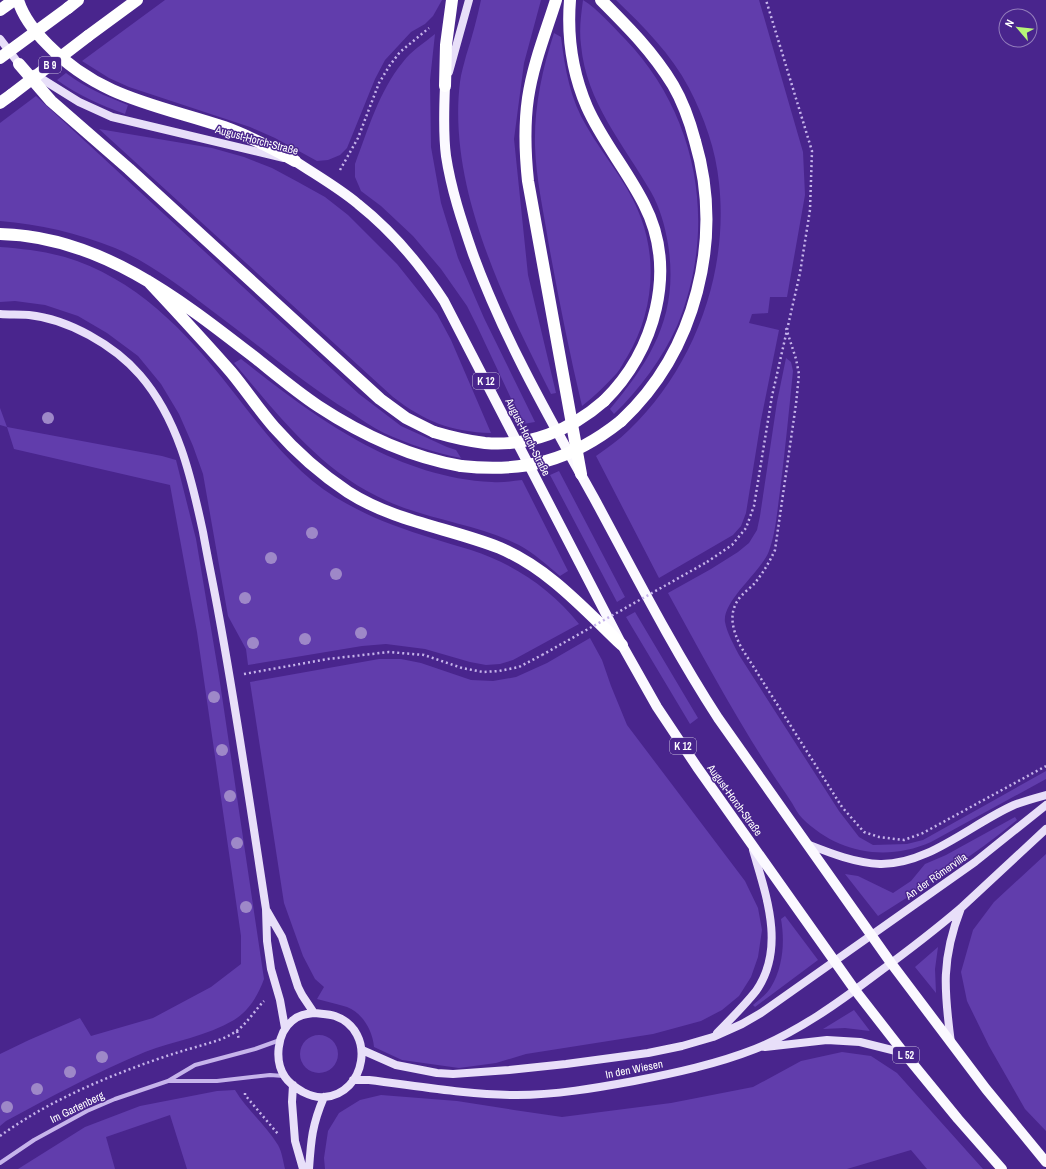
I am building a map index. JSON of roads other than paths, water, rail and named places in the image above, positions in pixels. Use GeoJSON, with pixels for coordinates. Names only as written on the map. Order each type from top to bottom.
{"type":"FeatureCollection","features":[{"type":"Feature","properties":{"kind":"highway"},"geometry":{"type":"LineString","coordinates":[[0,10],[14,0]]}},
{"type":"Feature","properties":{"kind":"highway"},"geometry":{"type":"LineString","coordinates":[[18,0],[29,21],[41,38],[68,63],[94,82],[145,104],[223,127],[247,136],[295,161]]}},
{"type":"Feature","properties":{"kind":"highway"},"geometry":{"type":"LineString","coordinates":[[0,58],[78,0]]}},
{"type":"Feature","properties":{"kind":"highway","name":"B 9"},"geometry":{"type":"LineString","coordinates":[[0,103],[137,0]]}},
{"type":"Feature","properties":{"kind":"highway"},"geometry":{"type":"LineString","coordinates":[[444,86],[446,45],[449,13],[452,0]]}},
{"type":"Feature","properties":{"kind":"highway"},"geometry":{"type":"LineString","coordinates":[[556,0],[546,30],[528,98],[526,117],[526,158],[528,181],[581,474]]}},
{"type":"Feature","properties":{"kind":"highway"},"geometry":{"type":"LineString","coordinates":[[19,64],[51,101],[129,169],[380,399],[406,418],[434,432],[454,438],[486,443],[522,442],[548,435],[579,421],[613,392],[625,377],[647,338],[658,302],[661,280],[660,263],[655,234],[645,204],[587,108],[575,73],[569,41],[570,0]]}},
{"type":"Feature","properties":{"kind":"highway"},"geometry":{"type":"LineString","coordinates":[[0,234],[18,235],[67,244],[109,260],[148,281],[202,316],[317,405],[377,440],[414,455],[461,466],[501,469],[541,463],[573,452],[591,443],[621,421],[635,408],[665,368],[687,324],[695,298],[703,264],[707,224],[704,175],[695,140],[684,108],[674,86],[646,46],[601,0]]}},
{"type":"Feature","properties":{"kind":"highway"},"geometry":{"type":"LineString","coordinates":[[148,281],[232,373],[274,427],[295,449],[332,481],[349,493],[390,513],[482,542],[517,557],[546,575],[561,587],[622,645]]}},
{"type":"Feature","properties":{"kind":"main road"},"geometry":{"type":"LineString","coordinates":[[444,86],[444,135],[446,156],[455,198],[469,242],[499,316],[543,405],[694,681],[718,718],[891,963],[986,1089],[1046,1162]]}},
{"type":"Feature","properties":{"kind":"main road","name":"August-Horch-Straße"},"geometry":{"type":"LineString","coordinates":[[295,161],[332,185],[370,214],[399,242],[424,272],[444,301],[622,645],[657,707],[697,767],[855,990]]}},
{"type":"Feature","properties":{"kind":"main road","name":"L 52"},"geometry":{"type":"LineString","coordinates":[[855,990],[904,1053],[1002,1169]]}},
{"type":"Feature","properties":{"kind":"street"},"geometry":{"type":"LineString","coordinates":[[444,86],[469,0]]}},
{"type":"Feature","properties":{"kind":"street","name":"August-Horch-Straße"},"geometry":{"type":"LineString","coordinates":[[0,39],[19,64],[79,102],[112,117],[295,161]]}},
{"type":"Feature","properties":{"kind":"street"},"geometry":{"type":"LineString","coordinates":[[0,314],[30,316],[61,323],[90,336],[117,353],[139,374],[158,399],[173,426],[193,485],[230,676],[266,909],[268,948],[271,968],[278,992],[285,1028]]}},
{"type":"Feature","properties":{"kind":"street"},"geometry":{"type":"LineString","coordinates":[[807,844],[836,855],[864,862],[880,864],[897,863],[924,855],[1014,805],[1046,795]]}},
{"type":"Feature","properties":{"kind":"street","name":"An der Römervilla"},"geometry":{"type":"LineString","coordinates":[[835,961],[990,851],[1046,805]]}},
{"type":"Feature","properties":{"kind":"street"},"geometry":{"type":"LineString","coordinates":[[891,963],[961,907],[1046,829]]}},
{"type":"Feature","properties":{"kind":"street","name":"K 12"},"geometry":{"type":"LineString","coordinates":[[713,1037],[745,1004],[756,989],[765,973],[770,955],[771,919],[766,895],[751,843]]}},
{"type":"Feature","properties":{"kind":"street"},"geometry":{"type":"LineString","coordinates":[[952,1044],[945,993],[946,969],[951,936],[961,907]]}},
{"type":"Feature","properties":{"kind":"street"},"geometry":{"type":"LineString","coordinates":[[266,909],[282,937],[298,987],[314,1013]]}},
{"type":"Feature","properties":{"kind":"street","name":"In den Wiesen"},"geometry":{"type":"LineString","coordinates":[[362,1050],[396,1065],[413,1069],[453,1074],[566,1064],[641,1054],[682,1046],[713,1037],[742,1024],[761,1013],[835,961]]}},
{"type":"Feature","properties":{"kind":"street","name":"In den Wiesen"},"geometry":{"type":"LineString","coordinates":[[353,1080],[369,1080],[488,1094],[520,1095],[619,1084],[650,1078],[732,1058],[757,1048],[805,1024],[891,963]]}},
{"type":"Feature","properties":{"kind":"street"},"geometry":{"type":"LineString","coordinates":[[314,1013],[336,1016],[345,1022],[354,1030],[360,1040],[362,1050],[360,1070],[353,1080],[344,1090],[324,1098],[307,1094],[293,1085],[284,1076],[278,1053],[285,1028],[292,1020],[304,1014],[314,1013]]}},
{"type":"Feature","properties":{"kind":"street","name":"Im Gartenberg"},"geometry":{"type":"LineString","coordinates":[[0,1163],[34,1140],[87,1111],[115,1098],[168,1081],[195,1065],[281,1040]]}},
{"type":"Feature","properties":{"kind":"street","name":"L 52"},"geometry":{"type":"LineString","coordinates":[[757,1048],[827,1040],[860,1042],[904,1053]]}},
{"type":"Feature","properties":{"kind":"street","name":"Im Gartenberg"},"geometry":{"type":"LineString","coordinates":[[168,1081],[218,1081],[270,1075],[284,1076]]}},
{"type":"Feature","properties":{"kind":"street"},"geometry":{"type":"LineString","coordinates":[[293,1085],[292,1102],[295,1141],[303,1169]]}},
{"type":"Feature","properties":{"kind":"street"},"geometry":{"type":"LineString","coordinates":[[309,1169],[313,1127],[324,1098]]}}]}
